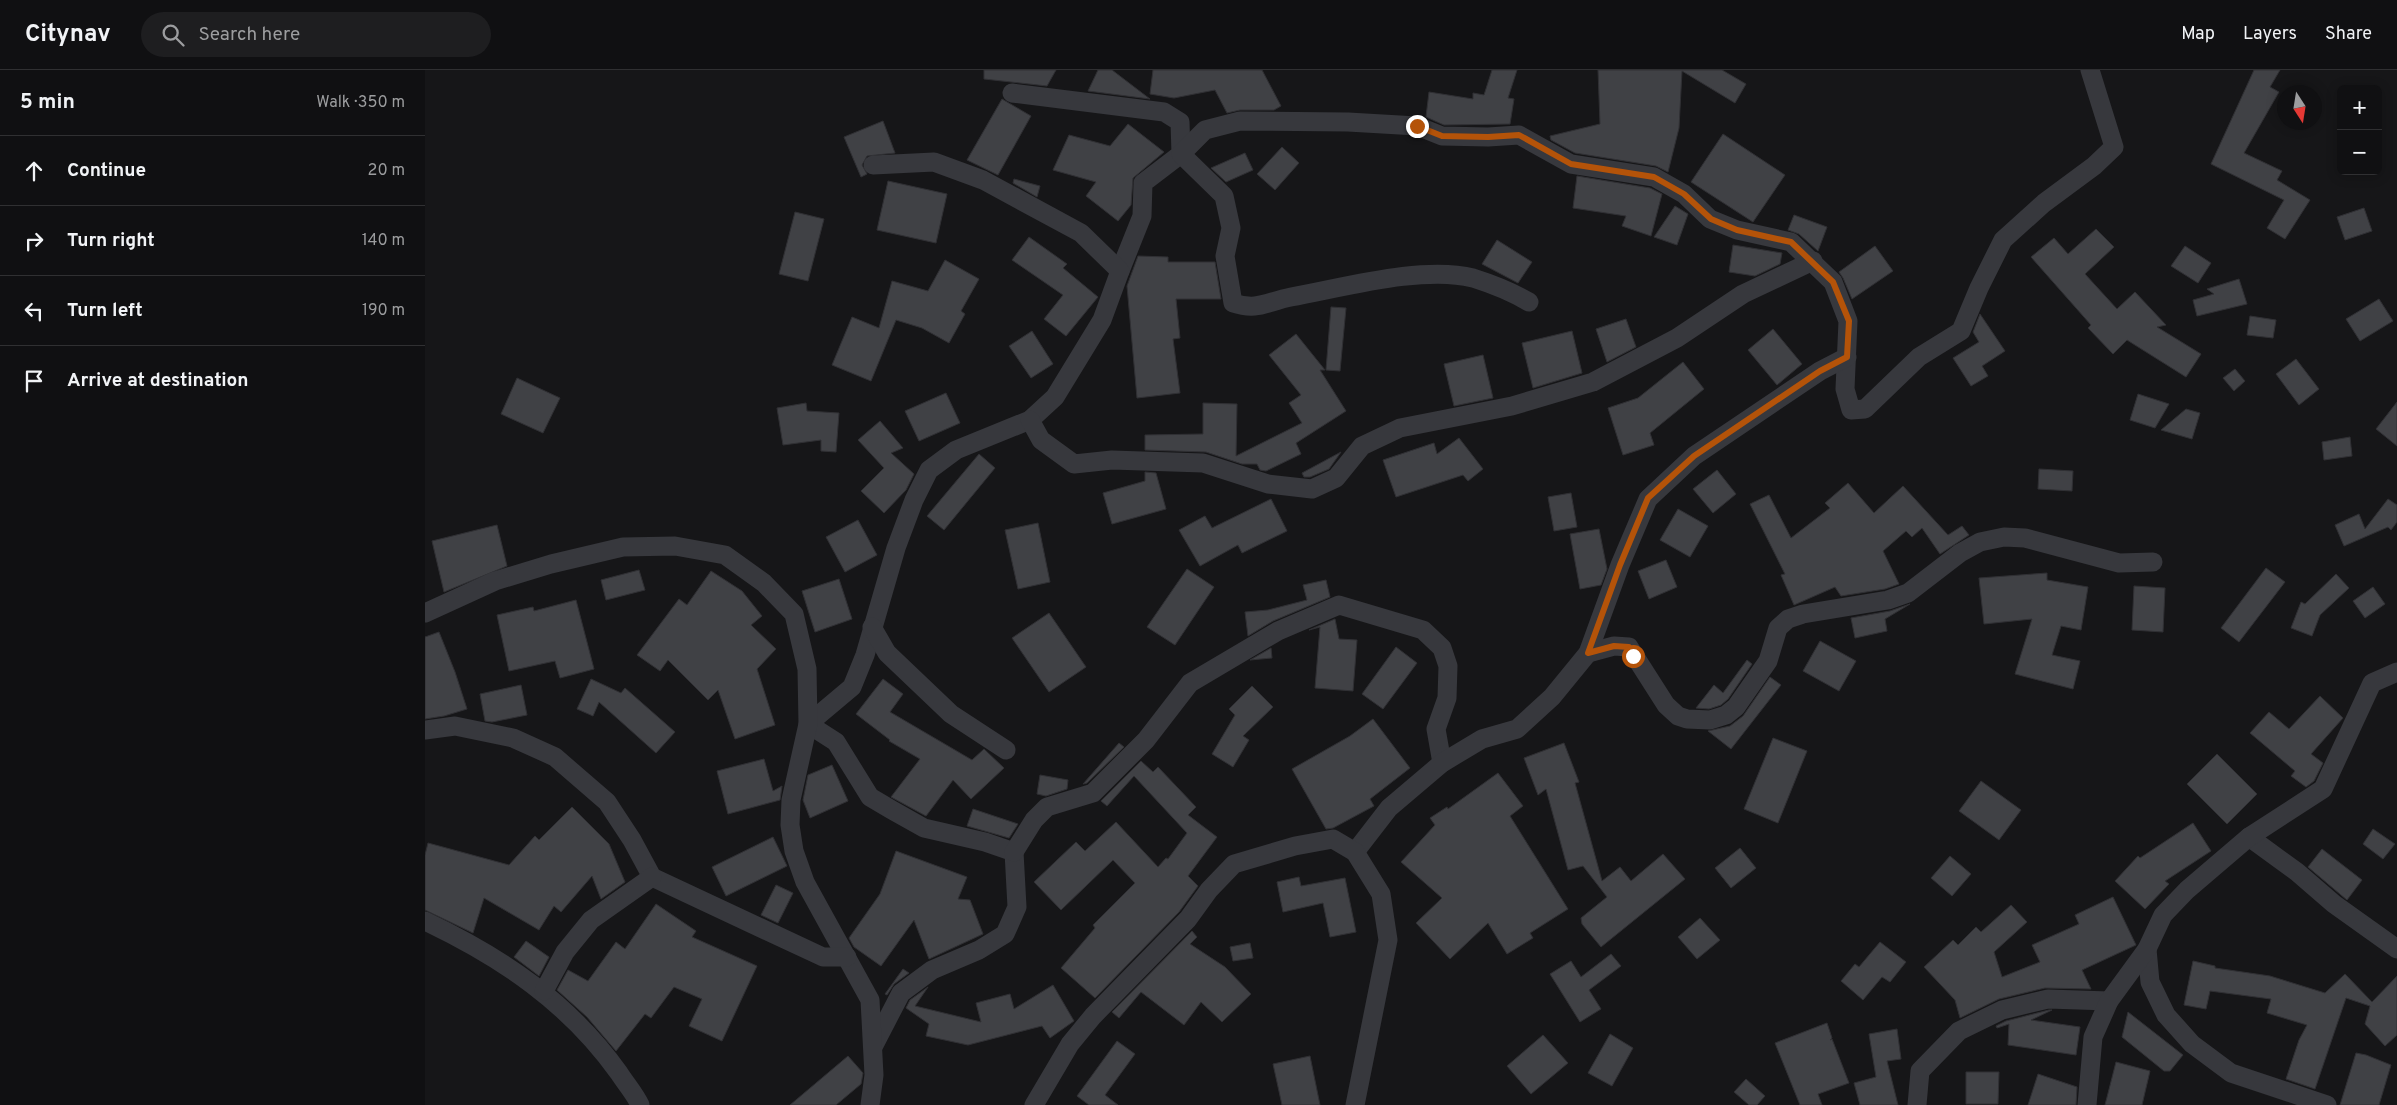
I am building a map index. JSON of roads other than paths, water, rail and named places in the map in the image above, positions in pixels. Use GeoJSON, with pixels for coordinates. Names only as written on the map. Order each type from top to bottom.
{"type":"FeatureCollection","features":[{"type":"Feature","properties":{"kind":"street"},"geometry":{"type":"LineString","coordinates":[[809,724],[851,687],[865,655],[872,627],[913,500],[929,470],[956,450],[1030,420],[1055,397],[1102,320],[1142,216],[1143,182],[1181,154],[1205,130],[1240,121],[1348,122],[1417,126],[1442,136],[1488,137],[1519,135],[1571,164],[1654,177],[1684,194],[1711,219],[1737,230],[1791,242],[1833,282],[1849,321],[1845,389],[1851,410],[1865,409],[1919,357],[1961,332],[1979,288],[2003,240],[2044,204],[2094,166],[2114,147],[2090,70]]}},
{"type":"Feature","properties":{"kind":"street"},"geometry":{"type":"LineString","coordinates":[[1013,93],[1164,112],[1180,122],[1181,154],[1224,196],[1231,228],[1225,256],[1233,303],[1249,308],[1283,298],[1427,274],[1471,278],[1514,294],[1529,302]]}},
{"type":"Feature","properties":{"kind":"street"},"geometry":{"type":"LineString","coordinates":[[873,165],[934,162],[983,180],[1081,233],[1120,271]]}},
{"type":"Feature","properties":{"kind":"street"},"geometry":{"type":"LineString","coordinates":[[1030,420],[1041,440],[1074,464],[1112,460],[1203,463],[1267,484],[1312,489],[1336,478],[1362,446],[1400,428],[1512,406],[1593,382],[1677,338],[1743,294],[1813,261]]}},
{"type":"Feature","properties":{"kind":"street"},"geometry":{"type":"LineString","coordinates":[[1355,852],[1389,808],[1426,779],[1442,763],[1482,739],[1517,729],[1552,697],[1588,653],[1620,565],[1648,498],[1694,456],[1820,371],[1847,357]]}},
{"type":"Feature","properties":{"kind":"street"},"geometry":{"type":"LineString","coordinates":[[1588,653],[1614,646],[1629,647],[1666,705],[1678,716],[1687,719],[1710,720],[1726,715],[1736,707],[1768,661],[1778,628],[1788,619],[1803,614],[1888,600],[1908,592],[1960,553],[1980,542],[2004,537],[2025,538],[2119,563],[2153,562]]}},
{"type":"Feature","properties":{"kind":"street"},"geometry":{"type":"LineString","coordinates":[[425,613],[495,582],[551,564],[623,547],[675,546],[725,555],[764,583],[794,614],[807,669],[809,724],[791,800],[790,825],[794,851],[805,882],[870,1000],[874,1045],[874,1075],[870,1105]]}},
{"type":"Feature","properties":{"kind":"street"},"geometry":{"type":"LineString","coordinates":[[874,1045],[901,993],[932,970],[979,950],[1005,934],[1017,908],[1014,852],[1034,820],[1047,807],[1093,793],[1145,740],[1190,683],[1278,631],[1339,605],[1423,630],[1442,648],[1448,666],[1447,698],[1436,729],[1442,763]]}},
{"type":"Feature","properties":{"kind":"street"},"geometry":{"type":"LineString","coordinates":[[872,627],[887,653],[951,714],[1006,750]]}},
{"type":"Feature","properties":{"kind":"street"},"geometry":{"type":"LineString","coordinates":[[2087,1105],[2093,1037],[2109,1001],[2147,949],[2163,915],[2187,890],[2249,838],[2323,789],[2372,683],[2393,680]]}},
{"type":"Feature","properties":{"kind":"street"},"geometry":{"type":"LineString","coordinates":[[809,724],[836,742],[870,797],[924,828],[985,842],[1014,852]]}},
{"type":"Feature","properties":{"kind":"street"},"geometry":{"type":"LineString","coordinates":[[425,730],[455,726],[513,738],[555,757],[607,802],[632,840],[652,877],[823,957],[847,958]]}},
{"type":"Feature","properties":{"kind":"street"},"geometry":{"type":"LineString","coordinates":[[2249,838],[2297,872],[2334,904],[2397,949]]}},
{"type":"Feature","properties":{"kind":"street"},"geometry":{"type":"LineString","coordinates":[[1034,1105],[1070,1044],[1093,1016],[1188,919],[1209,890],[1234,864],[1295,846],[1333,839],[1355,852],[1381,894],[1388,940],[1355,1105]]}},
{"type":"Feature","properties":{"kind":"street"},"geometry":{"type":"LineString","coordinates":[[544,992],[565,952],[591,920],[652,877]]}},
{"type":"Feature","properties":{"kind":"street"},"geometry":{"type":"LineString","coordinates":[[425,921],[485,952],[544,992],[597,1043],[640,1105]]}},
{"type":"Feature","properties":{"kind":"street"},"geometry":{"type":"LineString","coordinates":[[2147,949],[2150,982],[2167,1016],[2192,1044],[2231,1073],[2327,1105]]}},
{"type":"Feature","properties":{"kind":"street"},"geometry":{"type":"LineString","coordinates":[[1917,1105],[1920,1071],[1959,1031],[2002,1010],[2048,999],[2109,1001]]}}]}
